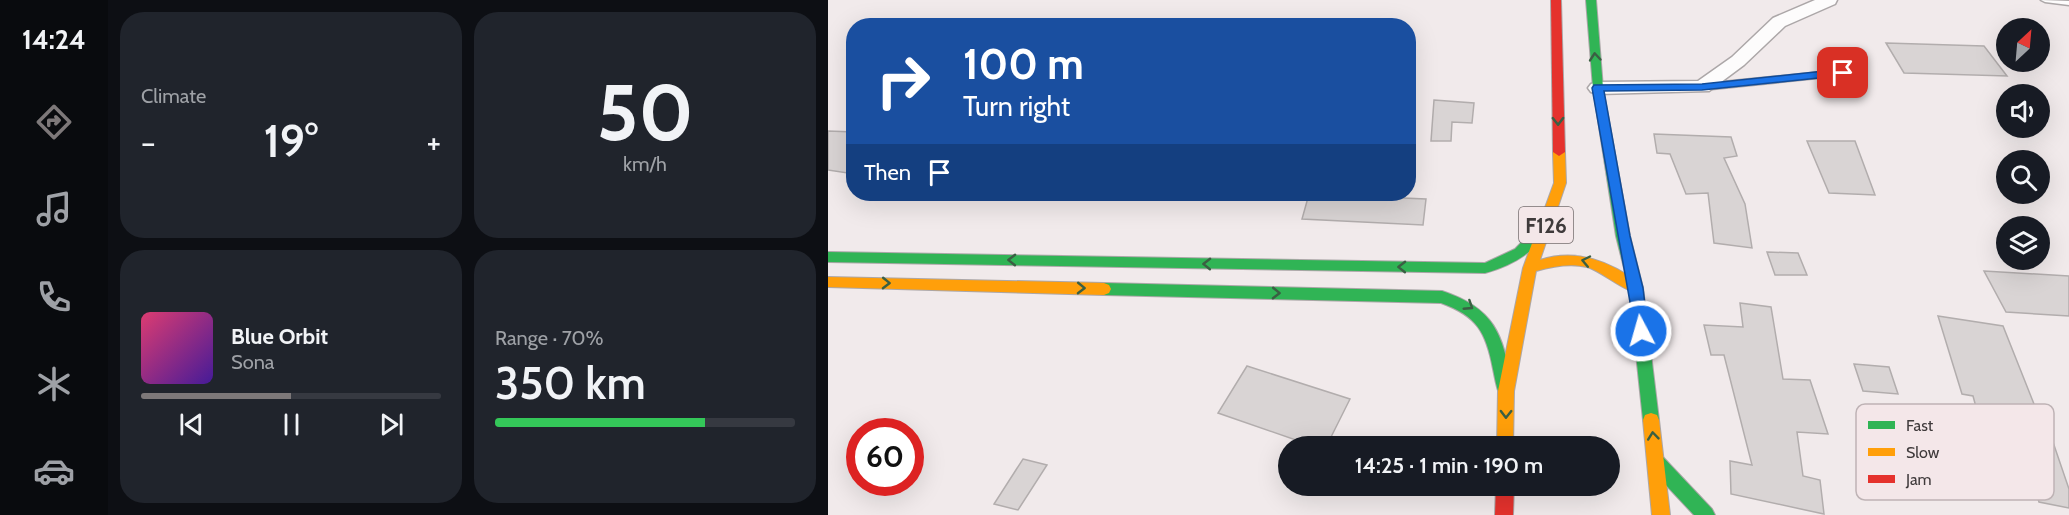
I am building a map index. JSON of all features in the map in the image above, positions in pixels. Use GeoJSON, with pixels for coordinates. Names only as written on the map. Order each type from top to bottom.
{"type":"FeatureCollection","features":[{"type":"Feature","properties":{"kind":"main road","name":"F126"},"geometry":{"type":"LineString","coordinates":[[1505,436],[1506,391],[1530,268],[1560,183],[1556,0]]}},
{"type":"Feature","properties":{"kind":"main road"},"geometry":{"type":"LineString","coordinates":[[1590,0],[1598,88],[1623,236],[1636,288],[1661,515]]}},
{"type":"Feature","properties":{"kind":"main road"},"geometry":{"type":"LineString","coordinates":[[828,257],[1485,268],[1506,264],[1521,255],[1547,223]]}},
{"type":"Feature","properties":{"kind":"main road"},"geometry":{"type":"LineString","coordinates":[[1530,268],[1559,258],[1582,259],[1602,265],[1636,288]]}},
{"type":"Feature","properties":{"kind":"main road"},"geometry":{"type":"LineString","coordinates":[[828,282],[1442,297],[1461,301],[1469,306],[1478,312],[1489,328],[1506,391]]}},
{"type":"Feature","properties":{"kind":"main road"},"geometry":{"type":"LineString","coordinates":[[1656,462],[1706,515]]}},
{"type":"Feature","properties":{"kind":"main road"},"geometry":{"type":"LineString","coordinates":[[1504,496],[1504,515]]}},
{"type":"Feature","properties":{"kind":"street"},"geometry":{"type":"LineString","coordinates":[[1598,88],[1702,87],[1738,61],[1779,22],[1829,0]]}},
{"type":"Feature","properties":{"kind":"lane"},"geometry":{"type":"LineString","coordinates":[[2045,0],[2069,3]]}},
{"type":"Feature","properties":{"kind":"lane"},"geometry":{"type":"LineString","coordinates":[[1702,87],[1843,73]]}},
{"type":"Feature","properties":{"kind":"building"},"geometry":{"type":"Polygon","coordinates":[[[1886,43],[1984,46],[1996,62],[1996,72],[2004,72],[2007,76],[1904,73],[1886,43]]]}},
{"type":"Feature","properties":{"kind":"building"},"geometry":{"type":"Polygon","coordinates":[[[1434,100],[1474,103],[1472,123],[1452,122],[1451,141],[1431,141],[1434,100]]]}},
{"type":"Feature","properties":{"kind":"building"},"geometry":{"type":"Polygon","coordinates":[[[828,131],[846,132],[846,173],[828,170],[828,131]]]}},
{"type":"Feature","properties":{"kind":"building"},"geometry":{"type":"Polygon","coordinates":[[[1654,134],[1731,137],[1737,156],[1724,158],[1745,204],[1752,248],[1714,243],[1708,193],[1686,194],[1670,154],[1657,153],[1654,134]]]}},
{"type":"Feature","properties":{"kind":"building"},"geometry":{"type":"Polygon","coordinates":[[[1807,141],[1855,141],[1875,195],[1829,193],[1807,141]]]}},
{"type":"Feature","properties":{"kind":"building"},"geometry":{"type":"Polygon","coordinates":[[[1416,199],[1426,199],[1423,225],[1302,219],[1307,201],[1416,201],[1416,199]]]}},
{"type":"Feature","properties":{"kind":"building"},"geometry":{"type":"Polygon","coordinates":[[[1767,252],[1798,253],[1807,275],[1775,275],[1767,252]]]}},
{"type":"Feature","properties":{"kind":"building"},"geometry":{"type":"Polygon","coordinates":[[[1984,271],[2069,276],[2069,316],[2006,312],[1984,271]]]}},
{"type":"Feature","properties":{"kind":"building"},"geometry":{"type":"Polygon","coordinates":[[[1740,303],[1771,307],[1783,379],[1810,380],[1828,434],[1797,432],[1803,476],[1820,480],[1824,514],[1731,494],[1730,461],[1752,465],[1724,355],[1711,355],[1704,325],[1743,327],[1740,303]]]}},
{"type":"Feature","properties":{"kind":"building"},"geometry":{"type":"Polygon","coordinates":[[[1938,316],[2003,326],[2034,404],[1975,404],[1973,396],[1962,394],[1938,316]]]}},
{"type":"Feature","properties":{"kind":"building"},"geometry":{"type":"Polygon","coordinates":[[[1854,364],[1889,367],[1898,394],[1863,391],[1854,364]]]}},
{"type":"Feature","properties":{"kind":"building"},"geometry":{"type":"Polygon","coordinates":[[[1247,366],[1350,399],[1332,436],[1284,436],[1218,413],[1247,366]]]}},
{"type":"Feature","properties":{"kind":"building"},"geometry":{"type":"Polygon","coordinates":[[[2054,445],[2069,489],[2069,508],[2038,500],[2054,500],[2054,445]]]}},
{"type":"Feature","properties":{"kind":"building"},"geometry":{"type":"Polygon","coordinates":[[[1023,459],[1047,465],[1018,510],[994,504],[1023,459]]]}},
{"type":"Feature","properties":{"kind":"traffic: fast"},"geometry":{"type":"LineString","coordinates":[[1591,0],[1598,88],[1623,236],[1636,288],[1651,420]]}},
{"type":"Feature","properties":{"kind":"traffic: fast"},"geometry":{"type":"LineString","coordinates":[[828,257],[1485,268],[1504,262],[1520,252],[1546,225]]}},
{"type":"Feature","properties":{"kind":"traffic: fast"},"geometry":{"type":"LineString","coordinates":[[1104,289],[1442,297],[1460,304],[1483,321],[1495,344],[1506,391]]}},
{"type":"Feature","properties":{"kind":"traffic: fast"},"geometry":{"type":"LineString","coordinates":[[1656,462],[1706,515]]}},
{"type":"Feature","properties":{"kind":"traffic: slow"},"geometry":{"type":"LineString","coordinates":[[1505,436],[1506,391],[1530,268],[1560,183],[1559,152]]}},
{"type":"Feature","properties":{"kind":"traffic: slow"},"geometry":{"type":"LineString","coordinates":[[1530,268],[1560,261],[1586,262],[1610,271],[1636,288]]}},
{"type":"Feature","properties":{"kind":"traffic: slow"},"geometry":{"type":"LineString","coordinates":[[828,282],[1104,289]]}},
{"type":"Feature","properties":{"kind":"traffic: slow"},"geometry":{"type":"LineString","coordinates":[[1651,420],[1661,515]]}},
{"type":"Feature","properties":{"kind":"traffic: jam"},"geometry":{"type":"LineString","coordinates":[[1556,0],[1559,152]]}},
{"type":"Feature","properties":{"kind":"traffic: jam"},"geometry":{"type":"LineString","coordinates":[[1504,515],[1505,496]]}},
{"type":"Feature","properties":{"kind":"route"},"geometry":{"type":"LineString","coordinates":[[1641,331],[1636,288],[1623,236],[1598,88],[1702,87],[1843,73]]}}]}
